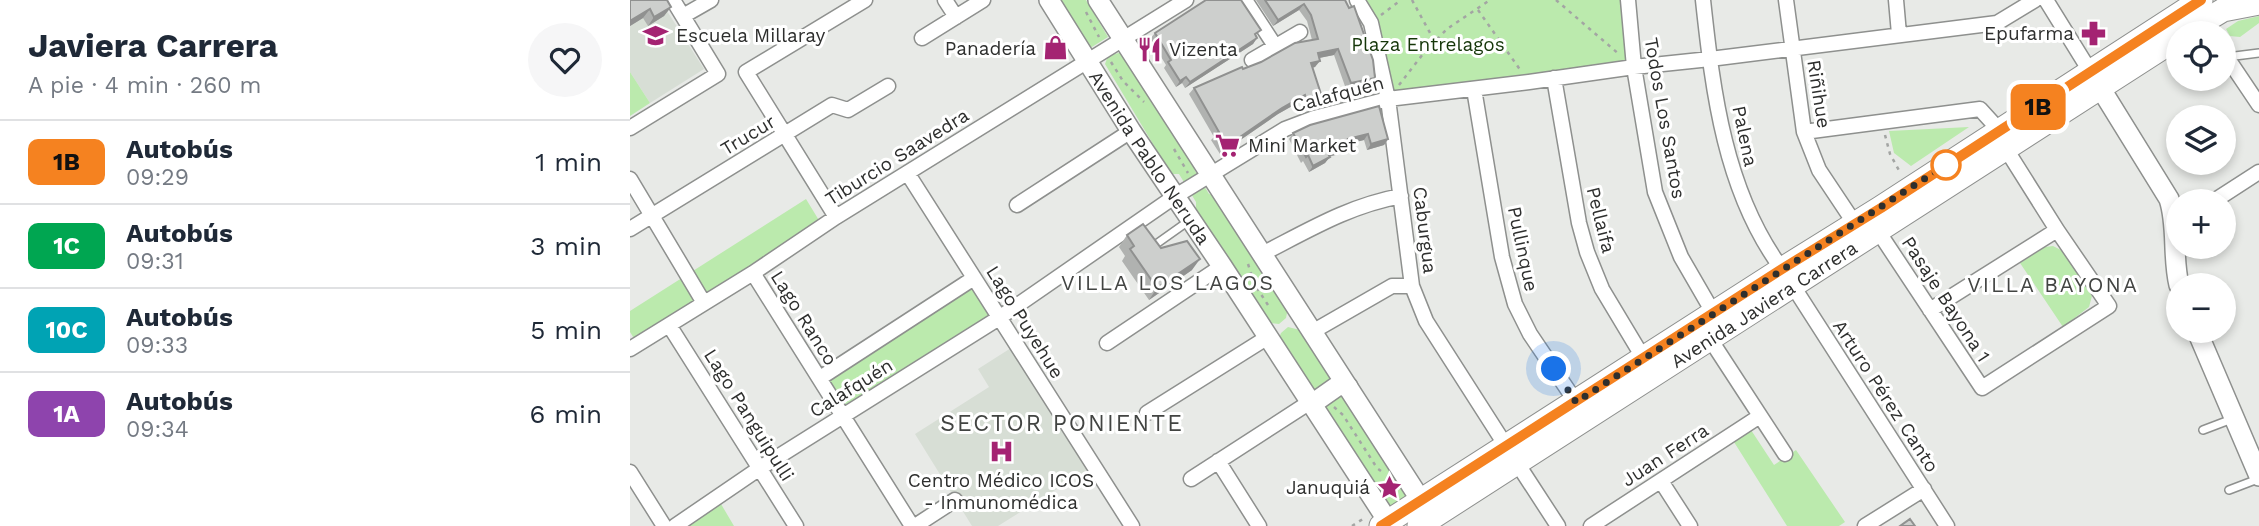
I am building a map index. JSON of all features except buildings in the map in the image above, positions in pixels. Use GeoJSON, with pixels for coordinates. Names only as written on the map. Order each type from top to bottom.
{"type":"FeatureCollection","features":[{"type":"Feature","properties":{"kind":"main road","name":"Avenida Pablo Neruda"},"geometry":{"type":"LineString","coordinates":[[1049,0],[1174,197],[1268,337],[1316,400],[1387,525]]}},
{"type":"Feature","properties":{"kind":"main road","name":"Avenida Javiera Carrera"},"geometry":{"type":"LineString","coordinates":[[1513,450],[1700,334],[1855,223],[2197,19],[2223,10],[2259,3]]}},
{"type":"Feature","properties":{"kind":"main road","name":"Avenida Pablo Neruda"},"geometry":{"type":"LineString","coordinates":[[1091,5],[1114,45],[1255,258],[1312,332],[1427,517]]}},
{"type":"Feature","properties":{"kind":"main road","name":"Avenida Javiera Carrera"},"geometry":{"type":"LineString","coordinates":[[2096,81],[2166,44]]}},
{"type":"Feature","properties":{"kind":"main road"},"geometry":{"type":"LineString","coordinates":[[2096,81],[2166,193]]}},
{"type":"Feature","properties":{"kind":"main road","name":"Avenida Javiera Carrera"},"geometry":{"type":"LineString","coordinates":[[1387,525],[1427,517],[1576,402],[1644,359],[1700,334],[1714,313],[1791,271],[1878,231],[1996,141]]}},
{"type":"Feature","properties":{"kind":"main road"},"geometry":{"type":"LineString","coordinates":[[1878,231],[1881,208]]}},
{"type":"Feature","properties":{"kind":"main road"},"geometry":{"type":"LineString","coordinates":[[2202,343],[2259,477]]}},
{"type":"Feature","properties":{"kind":"main road"},"geometry":{"type":"LineString","coordinates":[[1316,400],[1339,385],[1348,387]]}},
{"type":"Feature","properties":{"kind":"street"},"geometry":{"type":"LineString","coordinates":[[630,128],[718,74],[673,0]]}},
{"type":"Feature","properties":{"kind":"street"},"geometry":{"type":"LineString","coordinates":[[683,16],[710,0]]}},
{"type":"Feature","properties":{"kind":"street"},"geometry":{"type":"LineString","coordinates":[[836,217],[746,72],[865,0]]}},
{"type":"Feature","properties":{"kind":"street"},"geometry":{"type":"LineString","coordinates":[[945,0],[956,17]]}},
{"type":"Feature","properties":{"kind":"street"},"geometry":{"type":"LineString","coordinates":[[922,38],[983,0]]}},
{"type":"Feature","properties":{"kind":"street","name":"Tiburcio Saavedra"},"geometry":{"type":"LineString","coordinates":[[630,349],[753,273],[836,217],[1186,0]]}},
{"type":"Feature","properties":{"kind":"street"},"geometry":{"type":"LineString","coordinates":[[1245,0],[1275,46]]}},
{"type":"Feature","properties":{"kind":"street","name":"Caburgua"},"geometry":{"type":"LineString","coordinates":[[1357,0],[1371,23],[1388,99],[1412,286],[1426,321],[1513,450],[1558,526]]}},
{"type":"Feature","properties":{"kind":"street","name":"Todos Los Santos"},"geometry":{"type":"LineString","coordinates":[[1628,0],[1634,66],[1655,192],[1681,257],[1714,313]]}},
{"type":"Feature","properties":{"kind":"street","name":"Palena"},"geometry":{"type":"LineString","coordinates":[[1703,0],[1710,60],[1733,176],[1756,229],[1791,271]]}},
{"type":"Feature","properties":{"kind":"street","name":"Riñihue"},"geometry":{"type":"LineString","coordinates":[[1786,0],[1804,132],[1824,179],[1855,223]]}},
{"type":"Feature","properties":{"kind":"street"},"geometry":{"type":"LineString","coordinates":[[1896,0],[1899,34]]}},
{"type":"Feature","properties":{"kind":"street","name":"Calafquén"},"geometry":{"type":"LineString","coordinates":[[675,526],[760,468],[1138,228],[1174,197],[1285,129],[1314,118],[1388,99],[1634,66],[1710,60],[1997,23],[2035,0]]}},
{"type":"Feature","properties":{"kind":"street"},"geometry":{"type":"LineString","coordinates":[[2046,0],[2096,81]]}},
{"type":"Feature","properties":{"kind":"street"},"geometry":{"type":"LineString","coordinates":[[1252,60],[1300,32]]}},
{"type":"Feature","properties":{"kind":"street"},"geometry":{"type":"LineString","coordinates":[[2236,70],[2259,106]]}},
{"type":"Feature","properties":{"kind":"street","name":"Pellaifa"},"geometry":{"type":"LineString","coordinates":[[1553,78],[1579,223],[1587,252],[1602,289],[1644,359]]}},
{"type":"Feature","properties":{"kind":"street","name":"Trucur"},"geometry":{"type":"LineString","coordinates":[[630,229],[832,105],[848,110],[888,86]]}},
{"type":"Feature","properties":{"kind":"street","name":"Pullinque"},"geometry":{"type":"LineString","coordinates":[[1474,89],[1502,257],[1515,304],[1530,334],[1576,402]]}},
{"type":"Feature","properties":{"kind":"street"},"geometry":{"type":"LineString","coordinates":[[1804,132],[1980,109],[1996,141],[2057,230],[1930,310]]}},
{"type":"Feature","properties":{"kind":"street"},"geometry":{"type":"LineString","coordinates":[[1017,205],[1131,131]]}},
{"type":"Feature","properties":{"kind":"street"},"geometry":{"type":"LineString","coordinates":[[2233,189],[2259,172]]}},
{"type":"Feature","properties":{"kind":"street","name":"Lago Puyehue"},"geometry":{"type":"LineString","coordinates":[[908,174],[1129,522]]}},
{"type":"Feature","properties":{"kind":"street"},"geometry":{"type":"LineString","coordinates":[[630,179],[704,303]]}},
{"type":"Feature","properties":{"kind":"street"},"geometry":{"type":"LineString","coordinates":[[1255,258],[1351,209],[1371,201],[1401,196]]}},
{"type":"Feature","properties":{"kind":"street","name":"Pasaje Bayona 1"},"geometry":{"type":"LineString","coordinates":[[1878,231],[1982,388],[2109,306],[2057,230]]}},
{"type":"Feature","properties":{"kind":"street"},"geometry":{"type":"LineString","coordinates":[[1107,343],[1222,266]]}},
{"type":"Feature","properties":{"kind":"street","name":"Arturo Pérez Canto"},"geometry":{"type":"LineString","coordinates":[[1791,271],[1947,526]]}},
{"type":"Feature","properties":{"kind":"street","name":"Lago Ranco"},"geometry":{"type":"LineString","coordinates":[[753,273],[913,526]]}},
{"type":"Feature","properties":{"kind":"street","name":"Calafquén"},"geometry":{"type":"LineString","coordinates":[[820,379],[974,278]]}},
{"type":"Feature","properties":{"kind":"street"},"geometry":{"type":"LineString","coordinates":[[1312,332],[1392,286],[1412,286]]}},
{"type":"Feature","properties":{"kind":"street","name":"Lago Panguipulli"},"geometry":{"type":"LineString","coordinates":[[669,325],[796,526]]}},
{"type":"Feature","properties":{"kind":"street"},"geometry":{"type":"LineString","coordinates":[[1700,334],[1785,454]]}},
{"type":"Feature","properties":{"kind":"street"},"geometry":{"type":"LineString","coordinates":[[1147,413],[1268,337]]}},
{"type":"Feature","properties":{"kind":"street"},"geometry":{"type":"LineString","coordinates":[[1191,479],[1316,400]]}},
{"type":"Feature","properties":{"kind":"street","name":"Juan Ferra"},"geometry":{"type":"LineString","coordinates":[[1591,526],[1760,416]]}},
{"type":"Feature","properties":{"kind":"street"},"geometry":{"type":"LineString","coordinates":[[1218,461],[1259,526]]}},
{"type":"Feature","properties":{"kind":"street"},"geometry":{"type":"LineString","coordinates":[[630,472],[664,526]]}},
{"type":"Feature","properties":{"kind":"street"},"geometry":{"type":"LineString","coordinates":[[1661,481],[1690,526]]}},
{"type":"Feature","properties":{"kind":"street"},"geometry":{"type":"LineString","coordinates":[[1865,526],[1924,489]]}},
{"type":"Feature","properties":{"kind":"street"},"geometry":{"type":"LineString","coordinates":[[913,526],[955,500]]}},
{"type":"Feature","properties":{"kind":"street"},"geometry":{"type":"LineString","coordinates":[[1113,526],[1129,522]]}},
{"type":"Feature","properties":{"kind":"lane"},"geometry":{"type":"LineString","coordinates":[[2236,54],[2259,53]]}},
{"type":"Feature","properties":{"kind":"lane"},"geometry":{"type":"LineString","coordinates":[[1147,240],[1153,248],[1190,220]]}},
{"type":"Feature","properties":{"kind":"lane"},"geometry":{"type":"LineString","coordinates":[[2203,430],[2234,418]]}},
{"type":"Feature","properties":{"kind":"lane"},"geometry":{"type":"LineString","coordinates":[[2229,490],[2259,477]]}},
{"type":"Feature","properties":{"kind":"path"},"geometry":{"type":"LineString","coordinates":[[1371,23],[1401,0]]}},
{"type":"Feature","properties":{"kind":"path"},"geometry":{"type":"LineString","coordinates":[[1412,0],[1435,42]]}},
{"type":"Feature","properties":{"kind":"path"},"geometry":{"type":"LineString","coordinates":[[1388,99],[1447,29],[1490,0]]}},
{"type":"Feature","properties":{"kind":"path"},"geometry":{"type":"LineString","coordinates":[[1556,0],[1634,66]]}},
{"type":"Feature","properties":{"kind":"path"},"geometry":{"type":"LineString","coordinates":[[1091,5],[1114,45],[1108,57],[1123,81],[1146,104]]}},
{"type":"Feature","properties":{"kind":"path"},"geometry":{"type":"LineString","coordinates":[[1477,9],[1529,82]]}},
{"type":"Feature","properties":{"kind":"path"},"geometry":{"type":"LineString","coordinates":[[1883,122],[1890,154],[1902,175]]}},
{"type":"Feature","properties":{"kind":"path"},"geometry":{"type":"LineString","coordinates":[[1172,146],[1204,179]]}},
{"type":"Feature","properties":{"kind":"path"},"geometry":{"type":"LineString","coordinates":[[1255,258],[1255,285],[1268,306]]}},
{"type":"Feature","properties":{"kind":"path"},"geometry":{"type":"LineString","coordinates":[[1316,400],[1332,405],[1343,415],[1377,468],[1388,477]]}},
{"type":"Feature","properties":{"kind":"shaded area","name":"Escuela Millaray"},"geometry":{"type":"Polygon","coordinates":[[[630,0],[660,0],[704,69],[650,103],[630,72],[630,0]]]}},
{"type":"Feature","properties":{"kind":"shaded area","name":"Centro Médico ICOS - Inmunomédica"},"geometry":{"type":"Polygon","coordinates":[[[1011,348],[1087,470],[998,526],[972,526],[915,434],[989,387],[978,369],[1011,348]]]}},
{"type":"Feature","properties":{"kind":"green space"},"geometry":{"type":"Polygon","coordinates":[[[1056,0],[1086,0],[1108,37],[1087,50],[1056,0]]]}},
{"type":"Feature","properties":{"kind":"green space","name":"Plaza Entrelagos"},"geometry":{"type":"Polygon","coordinates":[[[1364,0],[1623,0],[1627,61],[1393,91],[1364,0]]]}},
{"type":"Feature","properties":{"kind":"green space"},"geometry":{"type":"Polygon","coordinates":[[[2259,16],[2259,23],[2240,37],[2236,37],[2238,21],[2259,16]]]}},
{"type":"Feature","properties":{"kind":"green space"},"geometry":{"type":"Polygon","coordinates":[[[1122,52],[1194,158],[1194,169],[1209,194],[1217,196],[1288,308],[1286,318],[1279,324],[1269,323],[1196,209],[1196,202],[1179,174],[1171,174],[1105,64],[1108,56],[1122,52]]]}},
{"type":"Feature","properties":{"kind":"green space"},"geometry":{"type":"Polygon","coordinates":[[[630,72],[650,103],[630,116],[630,72]]]}},
{"type":"Feature","properties":{"kind":"green space"},"geometry":{"type":"Polygon","coordinates":[[[1969,127],[1911,166],[1894,153],[1889,131],[1969,127]]]}},
{"type":"Feature","properties":{"kind":"green space"},"geometry":{"type":"Polygon","coordinates":[[[806,199],[820,222],[635,340],[630,332],[630,311],[806,199]]]}},
{"type":"Feature","properties":{"kind":"green space"},"geometry":{"type":"Polygon","coordinates":[[[2053,246],[2063,251],[2092,296],[2089,307],[2063,327],[2020,263],[2045,247],[2053,246]]]}},
{"type":"Feature","properties":{"kind":"green space"},"geometry":{"type":"Polygon","coordinates":[[[971,284],[991,315],[847,408],[826,378],[971,284]]]}},
{"type":"Feature","properties":{"kind":"green space"},"geometry":{"type":"Polygon","coordinates":[[[1288,327],[1304,331],[1405,489],[1406,497],[1399,507],[1388,507],[1279,338],[1288,327]]]}},
{"type":"Feature","properties":{"kind":"green space"},"geometry":{"type":"Polygon","coordinates":[[[1751,430],[1774,465],[1796,450],[1845,522],[1839,526],[1787,526],[1734,442],[1751,430]]]}},
{"type":"Feature","properties":{"kind":"green space"},"geometry":{"type":"Polygon","coordinates":[[[721,504],[734,526],[687,526],[721,504]]]}},
{"type":"Feature","properties":{"kind":"bus line","name":"1B"},"geometry":{"type":"LineString","coordinates":[[1381,526],[1881,208],[2201,0]]}},
{"type":"Feature","properties":{"kind":"place","name":"Epufarma"},"geometry":{"type":"Point","coordinates":[2094,33]}},
{"type":"Feature","properties":{"kind":"place","name":"Escuela Millaray"},"geometry":{"type":"Point","coordinates":[656,35]}},
{"type":"Feature","properties":{"kind":"place","name":"Panadería"},"geometry":{"type":"Point","coordinates":[1056,48]}},
{"type":"Feature","properties":{"kind":"place","name":"Vizenta"},"geometry":{"type":"Point","coordinates":[1149,49]}},
{"type":"Feature","properties":{"kind":"place","name":"Mini Market"},"geometry":{"type":"Point","coordinates":[1228,145]}},
{"type":"Feature","properties":{"kind":"place","name":"Centro Médico ICOS - Inmunomédica"},"geometry":{"type":"Point","coordinates":[1001,452]}},
{"type":"Feature","properties":{"kind":"place","name":"Januquiá"},"geometry":{"type":"Point","coordinates":[1390,487]}},
{"type":"Feature","properties":{"kind":"district","name":"VILLA LOS LAGOS"},"geometry":{"type":"Point","coordinates":[1168,282]}},
{"type":"Feature","properties":{"kind":"district","name":"VILLA BAYONA"},"geometry":{"type":"Point","coordinates":[2053,284]}},
{"type":"Feature","properties":{"kind":"district","name":"SECTOR PONIENTE"},"geometry":{"type":"Point","coordinates":[1062,423]}},
{"type":"Feature","properties":{"kind":"route"},"geometry":{"type":"LineString","coordinates":[[1554,369],[1576,402],[1946,165]]}}]}
